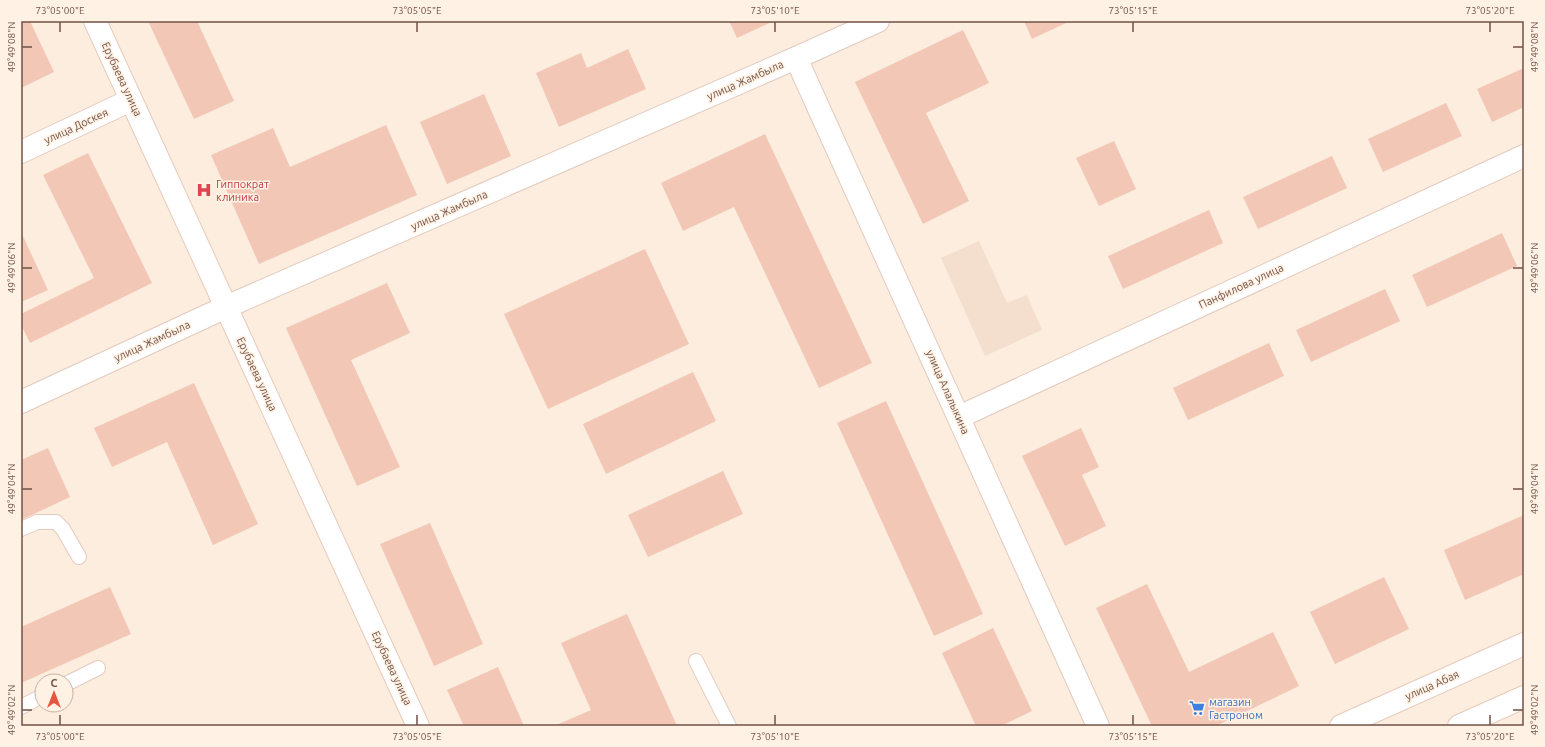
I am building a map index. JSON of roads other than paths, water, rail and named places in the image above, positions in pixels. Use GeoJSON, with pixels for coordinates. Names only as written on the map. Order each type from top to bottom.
{"type":"FeatureCollection","features":[{"type":"Feature","properties":{"kind":"street","name":"Ерубаева улица"},"geometry":{"type":"LineString","coordinates":[[95,21],[418,726]]}},
{"type":"Feature","properties":{"kind":"street","name":"улица Жамбыла"},"geometry":{"type":"LineString","coordinates":[[21,402],[226,307],[878,21]]}},
{"type":"Feature","properties":{"kind":"street","name":"улица Алалыкина"},"geometry":{"type":"LineString","coordinates":[[796,58],[1098,726]]}},
{"type":"Feature","properties":{"kind":"street","name":"улица Доскея"},"geometry":{"type":"LineString","coordinates":[[21,152],[132,100]]}},
{"type":"Feature","properties":{"kind":"street","name":"Панфилова улица"},"geometry":{"type":"LineString","coordinates":[[959,417],[1524,156]]}},
{"type":"Feature","properties":{"kind":"street","name":"улица Абая"},"geometry":{"type":"LineString","coordinates":[[1341,726],[1524,644]]}},
{"type":"Feature","properties":{"kind":"street"},"geometry":{"type":"LineString","coordinates":[[1459,726],[1524,697]]}},
{"type":"Feature","properties":{"kind":"lane"},"geometry":{"type":"LineString","coordinates":[[21,529],[37,522],[56,522],[63,529],[79,557]]}},
{"type":"Feature","properties":{"kind":"lane"},"geometry":{"type":"LineString","coordinates":[[696,661],[729,726]]}},
{"type":"Feature","properties":{"kind":"lane"},"geometry":{"type":"LineString","coordinates":[[74,680],[98,668]]}},
{"type":"Feature","properties":{"kind":"lane"},"geometry":{"type":"LineString","coordinates":[[21,707],[34,700]]}},
{"type":"Feature","properties":{"kind":"place","name":"Гиппократ клиника"},"geometry":{"type":"Point","coordinates":[204,190]}},
{"type":"Feature","properties":{"kind":"place","name":"магазин Гастроном"},"geometry":{"type":"Point","coordinates":[1197,708]}}]}
